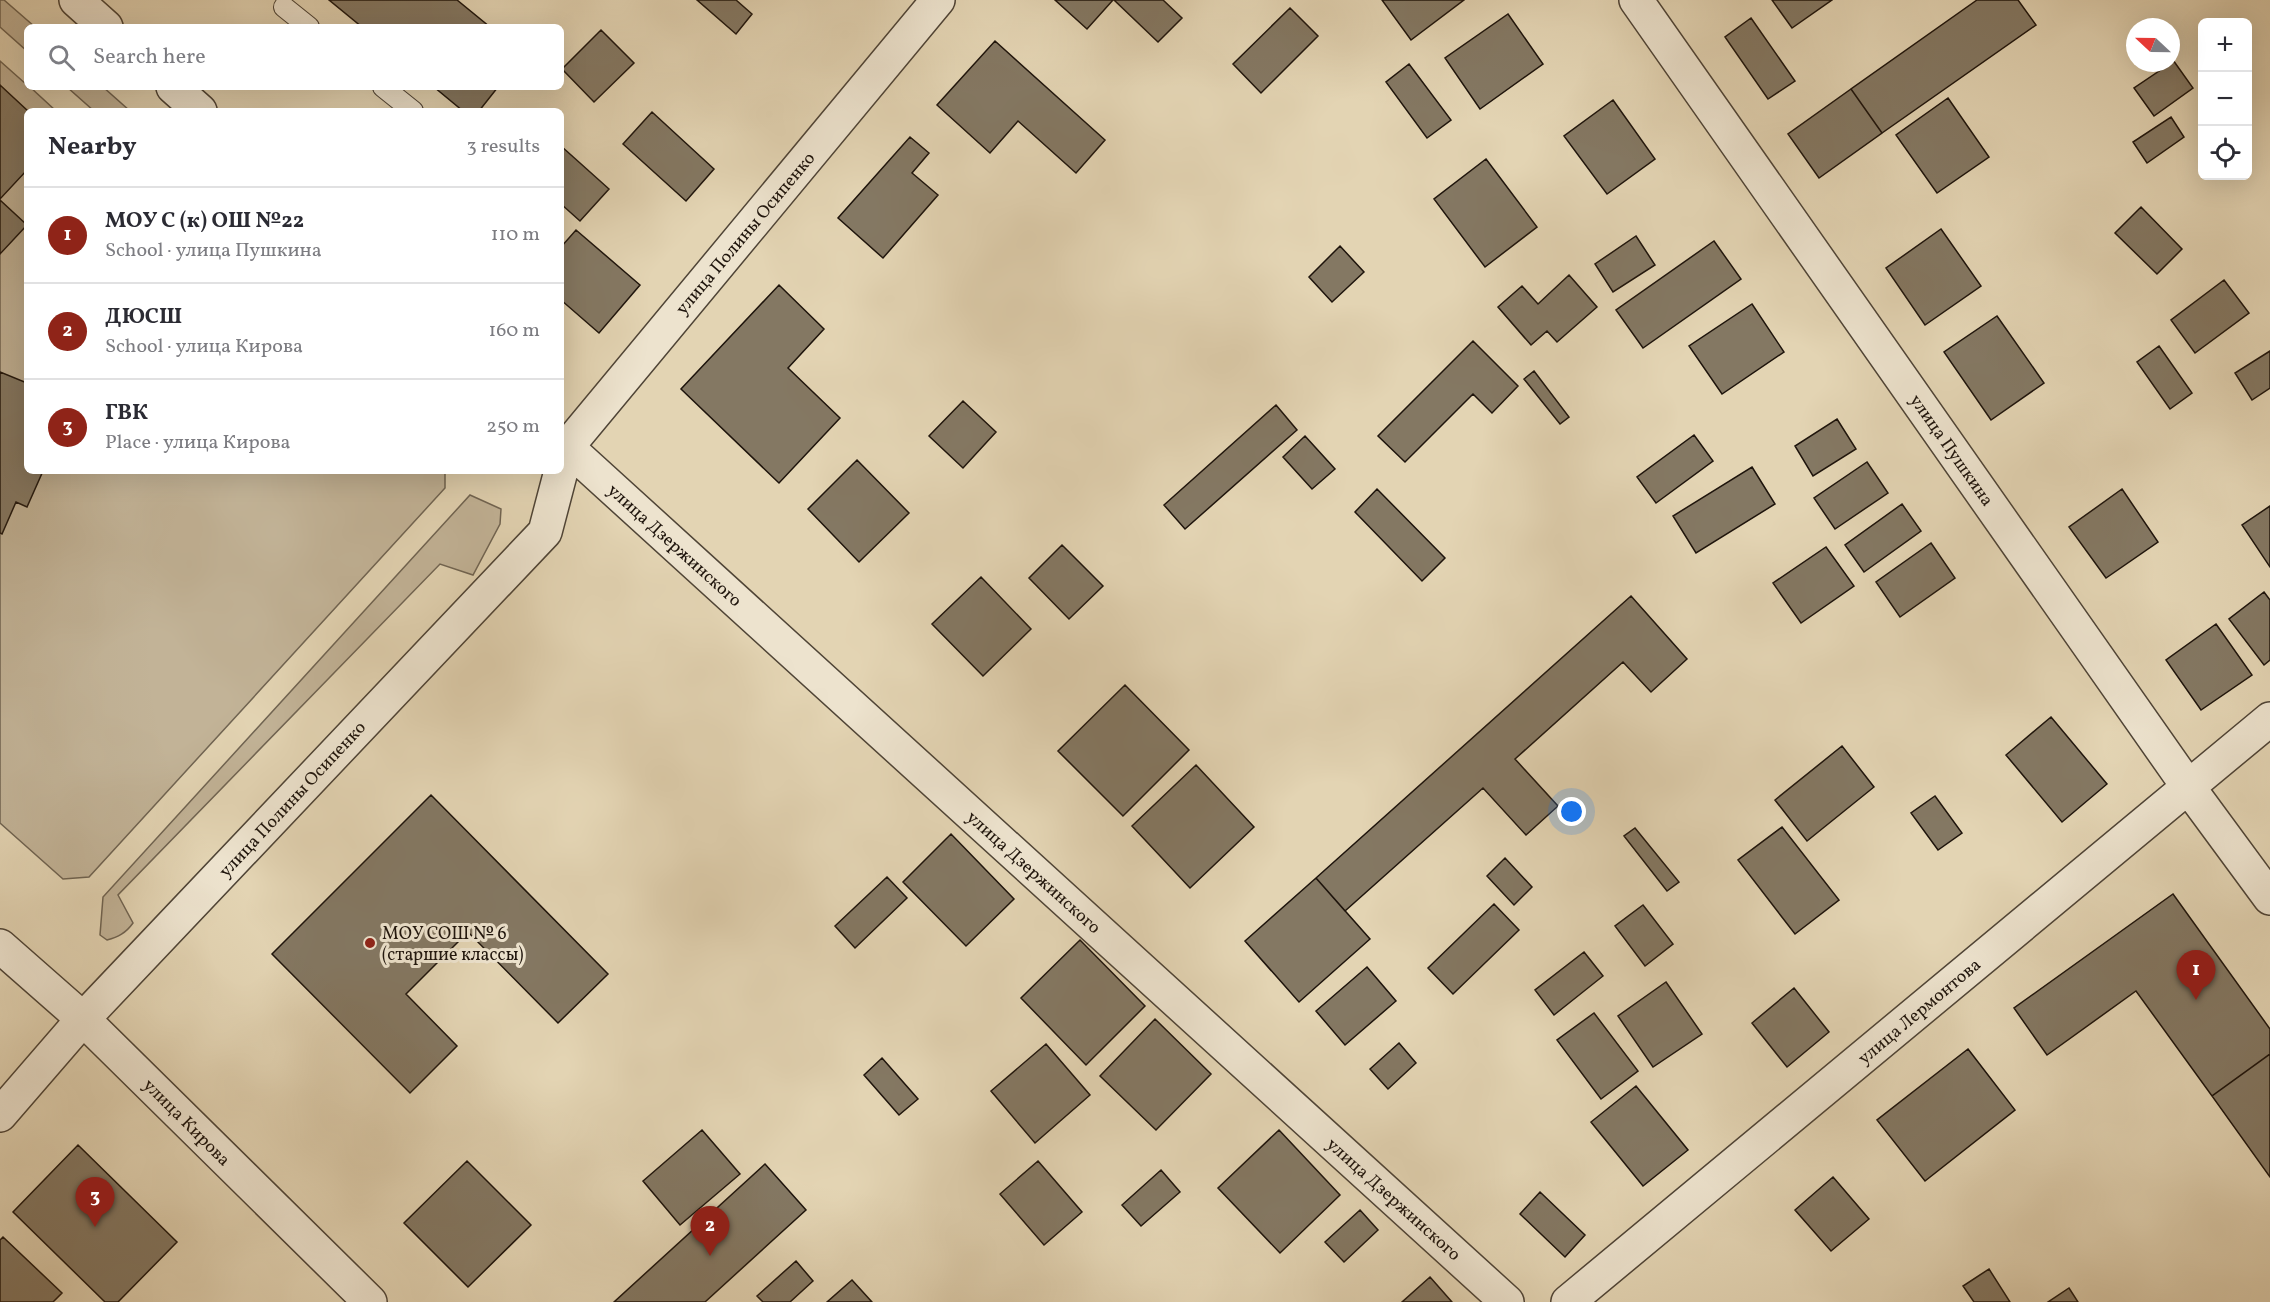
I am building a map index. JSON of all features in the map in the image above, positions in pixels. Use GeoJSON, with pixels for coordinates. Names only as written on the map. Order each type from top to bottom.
{"type":"FeatureCollection","features":[{"type":"Feature","properties":{"kind":"street"},"geometry":{"type":"LineString","coordinates":[[76,0],[103,24]]}},
{"type":"Feature","properties":{"kind":"street","name":"улица Полины Осипенко"},"geometry":{"type":"LineString","coordinates":[[564,455],[938,0]]}},
{"type":"Feature","properties":{"kind":"street","name":"улица Пушкина"},"geometry":{"type":"LineString","coordinates":[[1636,0],[2189,788],[2270,898]]}},
{"type":"Feature","properties":{"kind":"street"},"geometry":{"type":"LineString","coordinates":[[176,90],[197,108]]}},
{"type":"Feature","properties":{"kind":"street","name":"улица Дзержинского"},"geometry":{"type":"LineString","coordinates":[[564,459],[1507,1302]]}},
{"type":"Feature","properties":{"kind":"street","name":"улица Полины Осипенко"},"geometry":{"type":"LineString","coordinates":[[0,1115],[83,1019],[545,532],[558,474]]}},
{"type":"Feature","properties":{"kind":"street","name":"улица Лермонтова"},"geometry":{"type":"LineString","coordinates":[[1568,1302],[2270,719]]}},
{"type":"Feature","properties":{"kind":"street","name":"улица Кирова"},"geometry":{"type":"LineString","coordinates":[[0,946],[83,1019],[370,1302]]}},
{"type":"Feature","properties":{"kind":"lane"},"geometry":{"type":"LineString","coordinates":[[284,6],[305,24]]}},
{"type":"Feature","properties":{"kind":"lane"},"geometry":{"type":"LineString","coordinates":[[387,90],[409,108]]}},
{"type":"Feature","properties":{"kind":"shaded area"},"geometry":{"type":"Polygon","coordinates":[[[0,0],[4,0],[32,24],[24,24],[24,48],[0,27],[0,0]]]}},
{"type":"Feature","properties":{"kind":"shaded area"},"geometry":{"type":"Polygon","coordinates":[[[0,61],[24,82],[24,90],[33,90],[53,108],[24,108],[24,474],[445,474],[445,488],[89,877],[63,879],[0,823],[0,61]]]}},
{"type":"Feature","properties":{"kind":"shaded area"},"geometry":{"type":"Polygon","coordinates":[[[70,90],[106,90],[127,108],[91,108],[70,90]]]}},
{"type":"Feature","properties":{"kind":"shaded area"},"geometry":{"type":"Polygon","coordinates":[[[470,495],[501,509],[500,524],[473,575],[440,564],[118,895],[133,923],[122,934],[107,940],[100,935],[103,897],[470,495]]]}},
{"type":"Feature","properties":{"kind":"building"},"geometry":{"type":"Polygon","coordinates":[[[329,0],[457,0],[486,24],[358,24],[329,0]]]}},
{"type":"Feature","properties":{"kind":"building"},"geometry":{"type":"Polygon","coordinates":[[[697,0],[736,0],[752,14],[736,34],[697,0]]]}},
{"type":"Feature","properties":{"kind":"building"},"geometry":{"type":"Polygon","coordinates":[[[1055,0],[1113,0],[1087,29],[1055,0]]]}},
{"type":"Feature","properties":{"kind":"building"},"geometry":{"type":"Polygon","coordinates":[[[1114,0],[1163,0],[1182,18],[1158,42],[1114,0]]]}},
{"type":"Feature","properties":{"kind":"building"},"geometry":{"type":"Polygon","coordinates":[[[1382,0],[1464,0],[1411,40],[1382,0]]]}},
{"type":"Feature","properties":{"kind":"building"},"geometry":{"type":"Polygon","coordinates":[[[1772,0],[1832,0],[1792,28],[1772,0]]]}},
{"type":"Feature","properties":{"kind":"building"},"geometry":{"type":"Polygon","coordinates":[[[1977,0],[2018,0],[2036,25],[1882,133],[1851,89],[1977,0]]]}},
{"type":"Feature","properties":{"kind":"building"},"geometry":{"type":"Polygon","coordinates":[[[1290,8],[1318,36],[1261,93],[1233,64],[1290,8]]]}},
{"type":"Feature","properties":{"kind":"building"},"geometry":{"type":"Polygon","coordinates":[[[1508,14],[1543,64],[1480,109],[1445,58],[1508,14]]]}},
{"type":"Feature","properties":{"kind":"building"},"geometry":{"type":"Polygon","coordinates":[[[1751,18],[1795,81],[1768,99],[1725,37],[1751,18]]]}},
{"type":"Feature","properties":{"kind":"building"},"geometry":{"type":"Polygon","coordinates":[[[601,30],[634,63],[594,102],[564,71],[564,67],[601,30]]]}},
{"type":"Feature","properties":{"kind":"building"},"geometry":{"type":"Polygon","coordinates":[[[995,41],[1105,140],[1076,173],[1018,121],[990,153],[937,105],[995,41]]]}},
{"type":"Feature","properties":{"kind":"building"},"geometry":{"type":"Polygon","coordinates":[[[1409,64],[1451,120],[1427,138],[1386,82],[1409,64]]]}},
{"type":"Feature","properties":{"kind":"building"},"geometry":{"type":"Polygon","coordinates":[[[2180,70],[2193,88],[2154,116],[2134,88],[2158,72],[2180,72],[2180,70]]]}},
{"type":"Feature","properties":{"kind":"building"},"geometry":{"type":"Polygon","coordinates":[[[0,85],[25,108],[24,173],[0,199],[0,85]]]}},
{"type":"Feature","properties":{"kind":"building"},"geometry":{"type":"Polygon","coordinates":[[[1851,89],[1882,133],[1819,178],[1788,134],[1851,89]]]}},
{"type":"Feature","properties":{"kind":"building"},"geometry":{"type":"Polygon","coordinates":[[[438,90],[496,90],[481,108],[459,108],[438,90]]]}},
{"type":"Feature","properties":{"kind":"building"},"geometry":{"type":"Polygon","coordinates":[[[1948,98],[1989,157],[1937,193],[1896,135],[1948,98]]]}},
{"type":"Feature","properties":{"kind":"building"},"geometry":{"type":"Polygon","coordinates":[[[1613,100],[1655,159],[1607,194],[1564,136],[1613,100]]]}},
{"type":"Feature","properties":{"kind":"building"},"geometry":{"type":"Polygon","coordinates":[[[652,112],[714,169],[686,201],[623,144],[652,112]]]}},
{"type":"Feature","properties":{"kind":"building"},"geometry":{"type":"Polygon","coordinates":[[[2171,117],[2184,137],[2147,163],[2133,142],[2171,117]]]}},
{"type":"Feature","properties":{"kind":"building"},"geometry":{"type":"Polygon","coordinates":[[[910,137],[929,153],[912,173],[938,195],[883,258],[838,218],[910,137]]]}},
{"type":"Feature","properties":{"kind":"building"},"geometry":{"type":"Polygon","coordinates":[[[564,149],[609,189],[580,221],[564,207],[564,149]]]}},
{"type":"Feature","properties":{"kind":"building"},"geometry":{"type":"Polygon","coordinates":[[[1486,159],[1537,227],[1485,267],[1434,199],[1486,159]]]}},
{"type":"Feature","properties":{"kind":"building"},"geometry":{"type":"Polygon","coordinates":[[[0,200],[24,222],[24,228],[0,254],[0,200]]]}},
{"type":"Feature","properties":{"kind":"building"},"geometry":{"type":"Polygon","coordinates":[[[2141,207],[2182,249],[2157,274],[2115,233],[2141,207]]]}},
{"type":"Feature","properties":{"kind":"building"},"geometry":{"type":"Polygon","coordinates":[[[1941,229],[1981,286],[1925,325],[1886,268],[1941,229]]]}},
{"type":"Feature","properties":{"kind":"building"},"geometry":{"type":"Polygon","coordinates":[[[576,230],[640,285],[599,333],[564,303],[564,244],[576,230]]]}},
{"type":"Feature","properties":{"kind":"building"},"geometry":{"type":"Polygon","coordinates":[[[1636,236],[1655,265],[1613,292],[1595,264],[1636,236]]]}},
{"type":"Feature","properties":{"kind":"building"},"geometry":{"type":"Polygon","coordinates":[[[1714,241],[1741,279],[1643,348],[1616,310],[1714,241]]]}},
{"type":"Feature","properties":{"kind":"building"},"geometry":{"type":"Polygon","coordinates":[[[1340,246],[1364,272],[1332,302],[1309,277],[1340,246]]]}},
{"type":"Feature","properties":{"kind":"building"},"geometry":{"type":"Polygon","coordinates":[[[1569,275],[1597,307],[1557,342],[1547,331],[1531,345],[1498,307],[1522,286],[1538,304],[1569,275]]]}},
{"type":"Feature","properties":{"kind":"building"},"geometry":{"type":"Polygon","coordinates":[[[2224,280],[2249,313],[2195,353],[2171,320],[2224,280]]]}},
{"type":"Feature","properties":{"kind":"building"},"geometry":{"type":"Polygon","coordinates":[[[779,285],[824,329],[788,368],[840,418],[779,483],[681,389],[779,285]]]}},
{"type":"Feature","properties":{"kind":"building"},"geometry":{"type":"Polygon","coordinates":[[[1752,304],[1784,352],[1722,394],[1689,346],[1752,304]]]}},
{"type":"Feature","properties":{"kind":"building"},"geometry":{"type":"Polygon","coordinates":[[[1997,316],[2044,383],[1991,420],[1944,352],[1997,316]]]}},
{"type":"Feature","properties":{"kind":"building"},"geometry":{"type":"Polygon","coordinates":[[[1473,341],[1518,386],[1492,413],[1473,394],[1405,462],[1378,436],[1473,341]]]}},
{"type":"Feature","properties":{"kind":"building"},"geometry":{"type":"Polygon","coordinates":[[[2159,346],[2192,393],[2170,409],[2137,362],[2159,346]]]}},
{"type":"Feature","properties":{"kind":"building"},"geometry":{"type":"Polygon","coordinates":[[[2270,351],[2270,388],[2252,400],[2235,373],[2270,351]]]}},
{"type":"Feature","properties":{"kind":"building"},"geometry":{"type":"Polygon","coordinates":[[[1534,371],[1569,417],[1560,424],[1524,379],[1534,371]]]}},
{"type":"Feature","properties":{"kind":"building"},"geometry":{"type":"Polygon","coordinates":[[[0,372],[24,382],[24,474],[42,474],[27,507],[16,502],[2,534],[0,533],[0,372]]]}},
{"type":"Feature","properties":{"kind":"building"},"geometry":{"type":"Polygon","coordinates":[[[963,401],[996,432],[963,468],[929,436],[963,401]]]}},
{"type":"Feature","properties":{"kind":"building"},"geometry":{"type":"Polygon","coordinates":[[[1276,405],[1297,430],[1185,529],[1164,505],[1276,405]]]}},
{"type":"Feature","properties":{"kind":"building"},"geometry":{"type":"Polygon","coordinates":[[[1837,419],[1856,449],[1813,476],[1795,446],[1837,419]]]}},
{"type":"Feature","properties":{"kind":"building"},"geometry":{"type":"Polygon","coordinates":[[[1694,435],[1713,461],[1656,503],[1637,477],[1694,435]]]}},
{"type":"Feature","properties":{"kind":"building"},"geometry":{"type":"Polygon","coordinates":[[[1305,436],[1335,469],[1312,489],[1283,457],[1305,436]]]}},
{"type":"Feature","properties":{"kind":"building"},"geometry":{"type":"Polygon","coordinates":[[[857,460],[909,513],[859,562],[808,509],[857,460]]]}},
{"type":"Feature","properties":{"kind":"building"},"geometry":{"type":"Polygon","coordinates":[[[1867,462],[1888,493],[1835,529],[1814,498],[1867,462]]]}},
{"type":"Feature","properties":{"kind":"building"},"geometry":{"type":"Polygon","coordinates":[[[1752,467],[1775,504],[1696,553],[1673,516],[1752,467]]]}},
{"type":"Feature","properties":{"kind":"building"},"geometry":{"type":"Polygon","coordinates":[[[1377,489],[1445,558],[1422,581],[1355,512],[1377,489]]]}},
{"type":"Feature","properties":{"kind":"building"},"geometry":{"type":"Polygon","coordinates":[[[2122,489],[2158,542],[2106,578],[2069,527],[2122,489]]]}},
{"type":"Feature","properties":{"kind":"building"},"geometry":{"type":"Polygon","coordinates":[[[1902,504],[1921,531],[1864,572],[1845,545],[1902,504]]]}},
{"type":"Feature","properties":{"kind":"building"},"geometry":{"type":"Polygon","coordinates":[[[2270,506],[2270,567],[2242,525],[2270,506]]]}},
{"type":"Feature","properties":{"kind":"building"},"geometry":{"type":"Polygon","coordinates":[[[1931,543],[1955,578],[1900,617],[1876,582],[1931,543]]]}},
{"type":"Feature","properties":{"kind":"building"},"geometry":{"type":"Polygon","coordinates":[[[1062,545],[1103,586],[1069,619],[1029,578],[1062,545]]]}},
{"type":"Feature","properties":{"kind":"building"},"geometry":{"type":"Polygon","coordinates":[[[1826,547],[1854,586],[1801,623],[1773,583],[1826,547]]]}},
{"type":"Feature","properties":{"kind":"building"},"geometry":{"type":"Polygon","coordinates":[[[981,577],[1031,629],[983,676],[932,624],[981,577]]]}},
{"type":"Feature","properties":{"kind":"building"},"geometry":{"type":"Polygon","coordinates":[[[2264,592],[2270,600],[2270,660],[2264,665],[2229,619],[2264,592]]]}},
{"type":"Feature","properties":{"kind":"building"},"geometry":{"type":"Polygon","coordinates":[[[1631,596],[1687,659],[1651,692],[1623,662],[1515,759],[1558,806],[1526,835],[1483,788],[1345,911],[1316,878],[1631,596]]]}},
{"type":"Feature","properties":{"kind":"building"},"geometry":{"type":"Polygon","coordinates":[[[2216,624],[2252,675],[2201,710],[2166,660],[2216,624]]]}},
{"type":"Feature","properties":{"kind":"building"},"geometry":{"type":"Polygon","coordinates":[[[1125,685],[1189,750],[1123,816],[1058,751],[1125,685]]]}},
{"type":"Feature","properties":{"kind":"building"},"geometry":{"type":"Polygon","coordinates":[[[2051,717],[2107,784],[2062,822],[2006,755],[2051,717]]]}},
{"type":"Feature","properties":{"kind":"building"},"geometry":{"type":"Polygon","coordinates":[[[1842,746],[1874,787],[1807,841],[1775,800],[1842,746]]]}},
{"type":"Feature","properties":{"kind":"building"},"geometry":{"type":"Polygon","coordinates":[[[1196,765],[1254,827],[1190,888],[1132,826],[1196,765]]]}},
{"type":"Feature","properties":{"kind":"building","name":"МОУ СОШ № 6 (старшие классы)"},"geometry":{"type":"Polygon","coordinates":[[[431,795],[608,974],[558,1023],[468,932],[406,994],[457,1046],[410,1093],[272,954],[431,795]]]}},
{"type":"Feature","properties":{"kind":"building"},"geometry":{"type":"Polygon","coordinates":[[[1935,796],[1962,833],[1938,850],[1911,813],[1935,796]]]}},
{"type":"Feature","properties":{"kind":"building"},"geometry":{"type":"Polygon","coordinates":[[[1782,827],[1839,900],[1795,934],[1738,860],[1782,827]]]}},
{"type":"Feature","properties":{"kind":"building"},"geometry":{"type":"Polygon","coordinates":[[[1635,828],[1679,882],[1667,891],[1624,836],[1635,828]]]}},
{"type":"Feature","properties":{"kind":"building"},"geometry":{"type":"Polygon","coordinates":[[[951,834],[1014,899],[966,946],[903,882],[951,834]]]}},
{"type":"Feature","properties":{"kind":"building"},"geometry":{"type":"Polygon","coordinates":[[[1505,858],[1532,887],[1514,905],[1487,876],[1505,858]]]}},
{"type":"Feature","properties":{"kind":"building"},"geometry":{"type":"Polygon","coordinates":[[[887,877],[907,898],[855,948],[835,926],[887,877]]]}},
{"type":"Feature","properties":{"kind":"building"},"geometry":{"type":"Polygon","coordinates":[[[1316,878],[1370,939],[1299,1002],[1245,941],[1316,878]]]}},
{"type":"Feature","properties":{"kind":"building"},"geometry":{"type":"Polygon","coordinates":[[[2173,894],[2270,1029],[2270,1054],[2212,1096],[2136,991],[2047,1055],[2014,1008],[2173,894]]]}},
{"type":"Feature","properties":{"kind":"building"},"geometry":{"type":"Polygon","coordinates":[[[1494,904],[1519,930],[1453,994],[1428,968],[1494,904]]]}},
{"type":"Feature","properties":{"kind":"building"},"geometry":{"type":"Polygon","coordinates":[[[1643,905],[1673,944],[1645,966],[1615,926],[1643,905]]]}},
{"type":"Feature","properties":{"kind":"building"},"geometry":{"type":"Polygon","coordinates":[[[1080,940],[1145,1006],[1086,1065],[1021,998],[1080,940]]]}},
{"type":"Feature","properties":{"kind":"building"},"geometry":{"type":"Polygon","coordinates":[[[1584,952],[1603,976],[1554,1015],[1535,990],[1584,952]]]}},
{"type":"Feature","properties":{"kind":"building"},"geometry":{"type":"Polygon","coordinates":[[[1367,967],[1396,1001],[1345,1045],[1316,1011],[1367,967]]]}},
{"type":"Feature","properties":{"kind":"building"},"geometry":{"type":"Polygon","coordinates":[[[1666,982],[1702,1034],[1653,1067],[1618,1016],[1666,982]]]}},
{"type":"Feature","properties":{"kind":"building"},"geometry":{"type":"Polygon","coordinates":[[[1794,988],[1829,1032],[1787,1067],[1752,1023],[1794,988]]]}},
{"type":"Feature","properties":{"kind":"building"},"geometry":{"type":"Polygon","coordinates":[[[1594,1013],[1638,1071],[1601,1099],[1557,1040],[1594,1013]]]}},
{"type":"Feature","properties":{"kind":"building"},"geometry":{"type":"Polygon","coordinates":[[[1155,1019],[1211,1074],[1156,1130],[1100,1076],[1155,1019]]]}},
{"type":"Feature","properties":{"kind":"building"},"geometry":{"type":"Polygon","coordinates":[[[1399,1043],[1416,1063],[1388,1089],[1370,1069],[1399,1043]]]}},
{"type":"Feature","properties":{"kind":"building"},"geometry":{"type":"Polygon","coordinates":[[[1046,1044],[1090,1095],[1035,1143],[991,1091],[1046,1044]]]}},
{"type":"Feature","properties":{"kind":"building"},"geometry":{"type":"Polygon","coordinates":[[[1968,1049],[2015,1110],[1925,1181],[1877,1120],[1968,1049]]]}},
{"type":"Feature","properties":{"kind":"building"},"geometry":{"type":"Polygon","coordinates":[[[2270,1054],[2270,1177],[2212,1096],[2270,1054]]]}},
{"type":"Feature","properties":{"kind":"building"},"geometry":{"type":"Polygon","coordinates":[[[882,1058],[918,1099],[899,1115],[864,1075],[882,1058]]]}},
{"type":"Feature","properties":{"kind":"building"},"geometry":{"type":"Polygon","coordinates":[[[1636,1086],[1688,1150],[1643,1186],[1591,1122],[1636,1086]]]}},
{"type":"Feature","properties":{"kind":"building"},"geometry":{"type":"Polygon","coordinates":[[[702,1130],[740,1174],[680,1225],[643,1181],[702,1130]]]}},
{"type":"Feature","properties":{"kind":"building"},"geometry":{"type":"Polygon","coordinates":[[[1279,1130],[1340,1195],[1280,1253],[1218,1188],[1279,1130]]]}},
{"type":"Feature","properties":{"kind":"building"},"geometry":{"type":"Polygon","coordinates":[[[78,1145],[177,1242],[118,1302],[105,1302],[13,1212],[78,1145]]]}},
{"type":"Feature","properties":{"kind":"building"},"geometry":{"type":"Polygon","coordinates":[[[467,1161],[531,1225],[468,1287],[404,1223],[467,1161]]]}},
{"type":"Feature","properties":{"kind":"building"},"geometry":{"type":"Polygon","coordinates":[[[1038,1161],[1082,1212],[1044,1245],[1000,1194],[1038,1161]]]}},
{"type":"Feature","properties":{"kind":"building"},"geometry":{"type":"Polygon","coordinates":[[[765,1164],[806,1210],[705,1302],[614,1302],[765,1164]]]}},
{"type":"Feature","properties":{"kind":"building"},"geometry":{"type":"Polygon","coordinates":[[[1161,1170],[1180,1192],[1141,1226],[1122,1205],[1161,1170]]]}},
{"type":"Feature","properties":{"kind":"building"},"geometry":{"type":"Polygon","coordinates":[[[1833,1177],[1869,1219],[1831,1251],[1795,1210],[1833,1177]]]}},
{"type":"Feature","properties":{"kind":"building"},"geometry":{"type":"Polygon","coordinates":[[[1540,1192],[1585,1235],[1565,1257],[1520,1214],[1540,1192]]]}},
{"type":"Feature","properties":{"kind":"building"},"geometry":{"type":"Polygon","coordinates":[[[1360,1210],[1378,1230],[1344,1262],[1325,1242],[1360,1210]]]}},
{"type":"Feature","properties":{"kind":"building"},"geometry":{"type":"Polygon","coordinates":[[[3,1237],[62,1293],[53,1302],[0,1302],[0,1240],[3,1237]]]}},
{"type":"Feature","properties":{"kind":"building"},"geometry":{"type":"Polygon","coordinates":[[[796,1261],[813,1281],[790,1302],[763,1302],[757,1296],[796,1261]]]}},
{"type":"Feature","properties":{"kind":"building"},"geometry":{"type":"Polygon","coordinates":[[[1989,1269],[2010,1302],[1974,1302],[1963,1286],[1989,1269]]]}},
{"type":"Feature","properties":{"kind":"building"},"geometry":{"type":"Polygon","coordinates":[[[1430,1277],[1452,1302],[1402,1302],[1430,1277]]]}},
{"type":"Feature","properties":{"kind":"building"},"geometry":{"type":"Polygon","coordinates":[[[852,1280],[872,1302],[827,1302],[852,1280]]]}},
{"type":"Feature","properties":{"kind":"building"},"geometry":{"type":"Polygon","coordinates":[[[2069,1288],[2078,1302],[2048,1302],[2069,1288]]]}},
{"type":"Feature","properties":{"kind":"place","name":"МОУ СОШ № 6 (старшие классы)"},"geometry":{"type":"Point","coordinates":[370,943]}},
{"type":"Feature","properties":{"kind":"place","name":"МОУ С (к) ОШ №22"},"geometry":{"type":"Point","coordinates":[2196,1000]}},
{"type":"Feature","properties":{"kind":"place","name":"ГВК"},"geometry":{"type":"Point","coordinates":[95,1227]}},
{"type":"Feature","properties":{"kind":"place","name":"ДЮСШ"},"geometry":{"type":"Point","coordinates":[710,1256]}}]}
